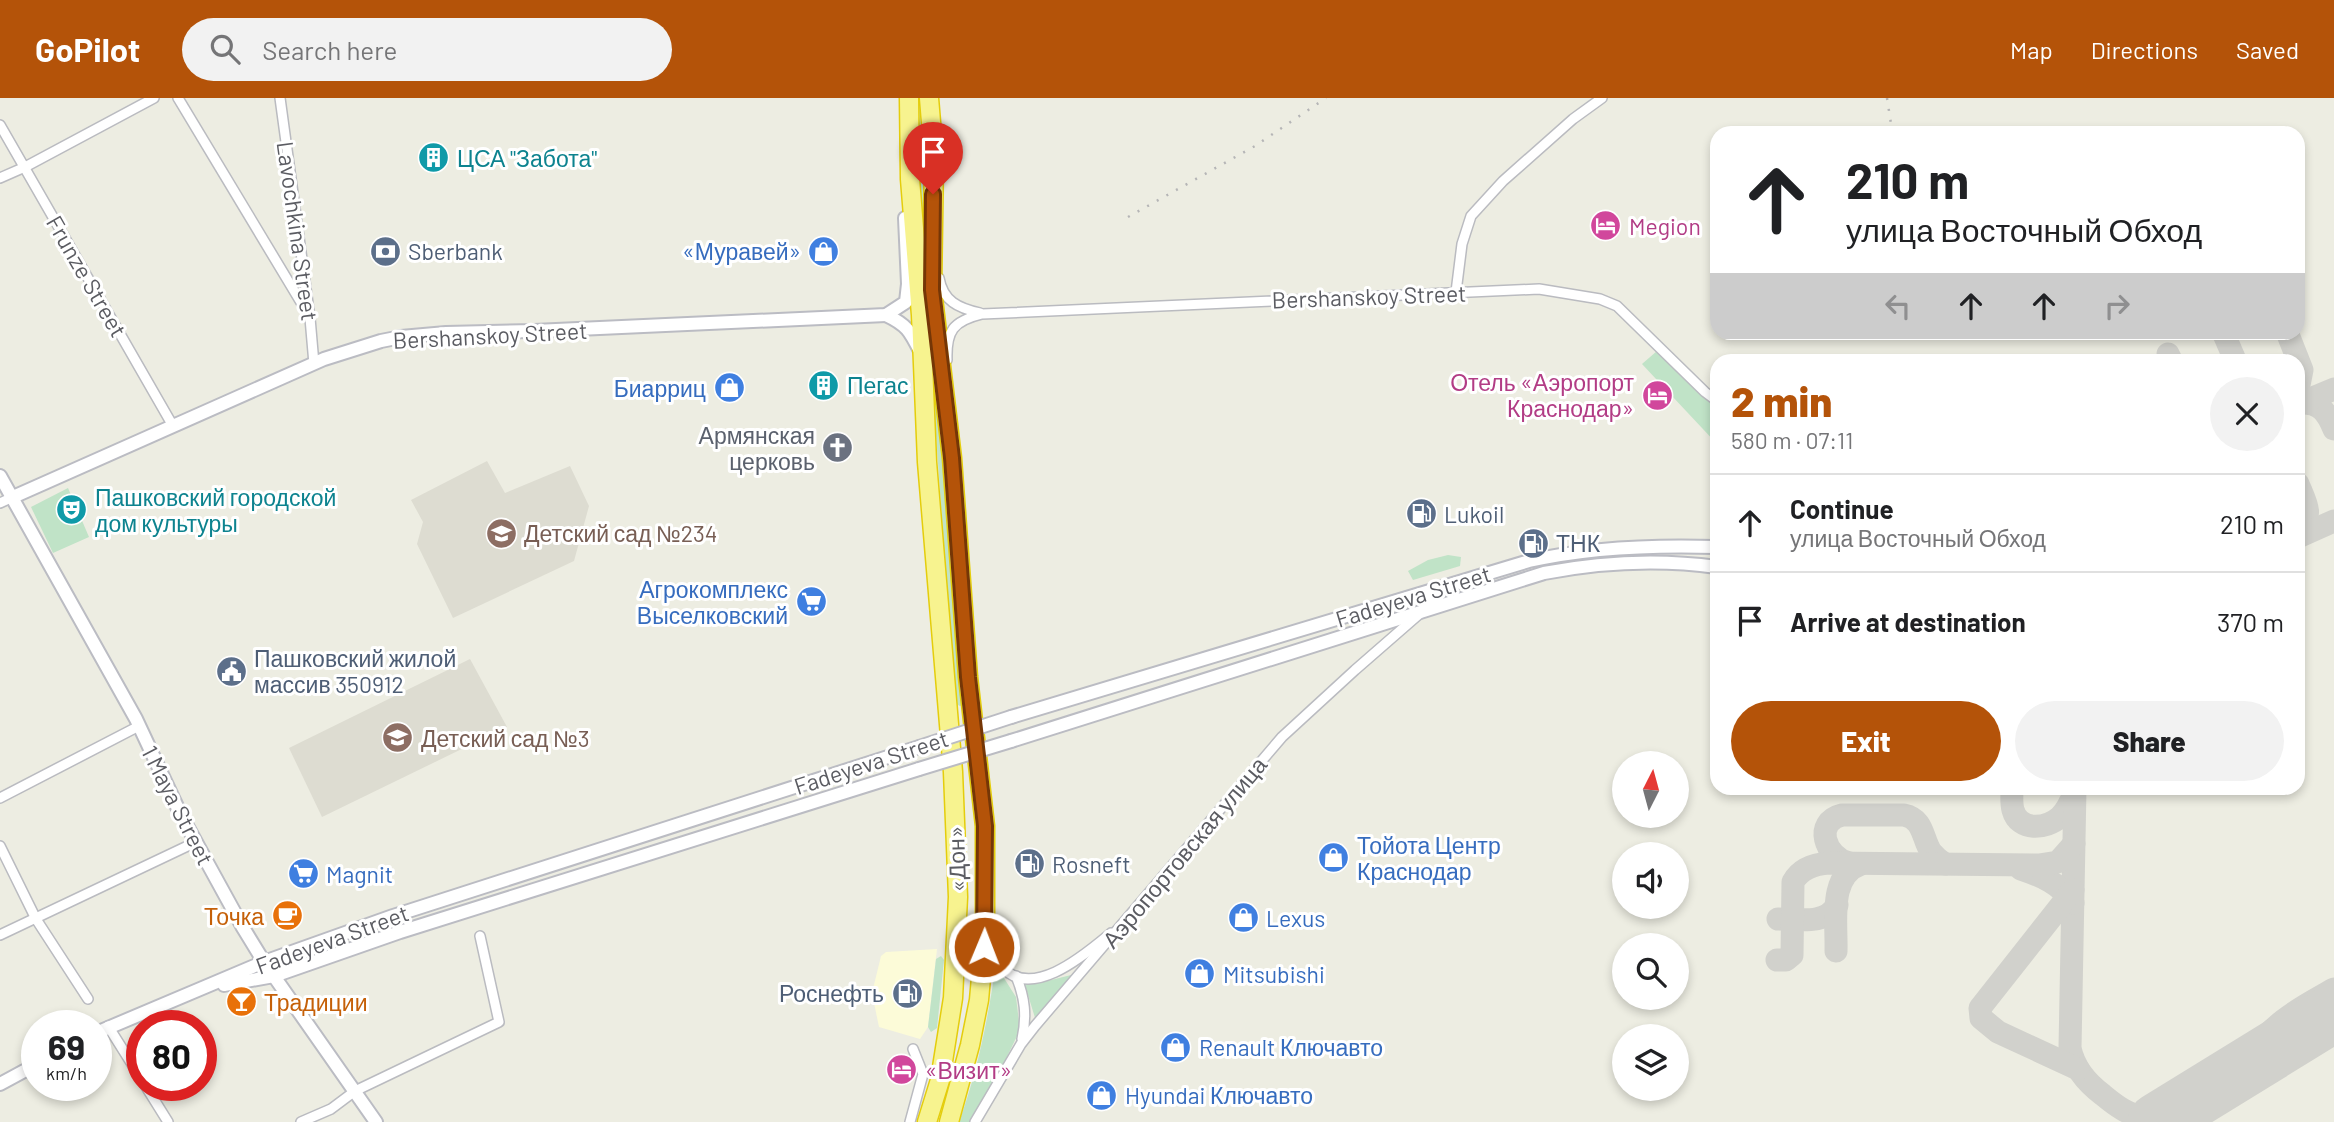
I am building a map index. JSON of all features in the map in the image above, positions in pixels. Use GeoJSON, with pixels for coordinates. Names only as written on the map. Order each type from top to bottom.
{"type":"FeatureCollection","features":[{"type":"Feature","properties":{"kind":"highway","name":"«Дон»"},"geometry":{"type":"LineString","coordinates":[[909,98],[910,179],[921,315],[927,462],[953,772],[958,897],[953,998],[940,1080],[927,1122]]}},
{"type":"Feature","properties":{"kind":"highway","name":"«Дон»"},"geometry":{"type":"LineString","coordinates":[[929,98],[934,158],[932,290],[952,458],[968,677],[985,826],[985,933],[979,1000],[949,1122]]}},
{"type":"Feature","properties":{"kind":"main road"},"geometry":{"type":"LineString","coordinates":[[886,315],[906,302],[908,284],[904,192],[910,179]]}},
{"type":"Feature","properties":{"kind":"main road"},"geometry":{"type":"LineString","coordinates":[[886,315],[910,330],[922,356]]}},
{"type":"Feature","properties":{"kind":"main road","name":"Bershanskoy Street"},"geometry":{"type":"LineString","coordinates":[[13,497],[350,349],[414,336],[886,315]]}},
{"type":"Feature","properties":{"kind":"main road","name":"1 Maya Street"},"geometry":{"type":"LineString","coordinates":[[0,476],[139,726],[180,813],[264,962],[376,1122]]}},
{"type":"Feature","properties":{"kind":"main road","name":"Fadeyeva Street"},"geometry":{"type":"LineString","coordinates":[[112,1026],[264,962],[393,916],[1061,702],[1529,561],[1627,547],[1710,547]]}},
{"type":"Feature","properties":{"kind":"main road","name":"Fadeyeva Street"},"geometry":{"type":"LineString","coordinates":[[200,989],[274,976],[400,932],[1544,573],[1571,568],[1657,561],[1710,566]]}},
{"type":"Feature","properties":{"kind":"main road"},"geometry":{"type":"LineString","coordinates":[[1474,579],[1474,590],[1479,593]]}},
{"type":"Feature","properties":{"kind":"main road"},"geometry":{"type":"LineString","coordinates":[[1460,583],[1466,586],[1464,598]]}},
{"type":"Feature","properties":{"kind":"main road"},"geometry":{"type":"LineString","coordinates":[[1061,702],[1060,714],[1067,722]]}},
{"type":"Feature","properties":{"kind":"main road"},"geometry":{"type":"LineString","coordinates":[[393,916],[402,921],[400,932]]}},
{"type":"Feature","properties":{"kind":"main road"},"geometry":{"type":"LineString","coordinates":[[0,1084],[21,1073]]}},
{"type":"Feature","properties":{"kind":"street"},"geometry":{"type":"LineString","coordinates":[[0,178],[154,98]]}},
{"type":"Feature","properties":{"kind":"street"},"geometry":{"type":"LineString","coordinates":[[177,98],[310,318]]}},
{"type":"Feature","properties":{"kind":"street","name":"Lavochkina Street"},"geometry":{"type":"LineString","coordinates":[[280,98],[314,364]]}},
{"type":"Feature","properties":{"kind":"street"},"geometry":{"type":"LineString","coordinates":[[1456,292],[1462,244],[1471,216],[1503,181],[1573,119],[1602,98]]}},
{"type":"Feature","properties":{"kind":"street","name":"Frunze Street"},"geometry":{"type":"LineString","coordinates":[[0,125],[173,426]]}},
{"type":"Feature","properties":{"kind":"street","name":"Bershanskoy Street"},"geometry":{"type":"LineString","coordinates":[[932,231],[937,248],[941,287],[950,302],[960,309],[982,314],[1539,289],[1601,299],[1617,306],[1710,397]]}},
{"type":"Feature","properties":{"kind":"street","name":"Bershanskoy Street"},"geometry":{"type":"LineString","coordinates":[[947,418],[947,355],[950,333],[957,323],[982,314]]}},
{"type":"Feature","properties":{"kind":"street","name":"Bershanskoy Street"},"geometry":{"type":"LineString","coordinates":[[0,503],[13,497]]}},
{"type":"Feature","properties":{"kind":"street","name":"Аэропортовская улица"},"geometry":{"type":"LineString","coordinates":[[975,1122],[1021,1044],[1282,737],[1425,610],[1440,589]]}},
{"type":"Feature","properties":{"kind":"street"},"geometry":{"type":"LineString","coordinates":[[1391,620],[1398,621],[1401,625],[1399,632]]}},
{"type":"Feature","properties":{"kind":"street"},"geometry":{"type":"LineString","coordinates":[[0,798],[139,726]]}},
{"type":"Feature","properties":{"kind":"street"},"geometry":{"type":"LineString","coordinates":[[0,935],[196,842]]}},
{"type":"Feature","properties":{"kind":"street"},"geometry":{"type":"LineString","coordinates":[[0,846],[36,919],[88,999]]}},
{"type":"Feature","properties":{"kind":"street"},"geometry":{"type":"LineString","coordinates":[[985,933],[1001,966],[1016,976],[1041,977],[1073,964],[1121,925]]}},
{"type":"Feature","properties":{"kind":"street"},"geometry":{"type":"LineString","coordinates":[[301,1122],[331,1109],[355,1091],[499,1022],[480,936]]}},
{"type":"Feature","properties":{"kind":"street"},"geometry":{"type":"LineString","coordinates":[[1016,976],[1025,1005],[1026,1020],[1021,1044]]}},
{"type":"Feature","properties":{"kind":"street"},"geometry":{"type":"LineString","coordinates":[[112,1042],[126,1060]]}},
{"type":"Feature","properties":{"kind":"street"},"geometry":{"type":"LineString","coordinates":[[910,1122],[923,1074],[913,1049]]}},
{"type":"Feature","properties":{"kind":"street"},"geometry":{"type":"LineString","coordinates":[[155,1101],[168,1122]]}},
{"type":"Feature","properties":{"kind":"shaded area"},"geometry":{"type":"Polygon","coordinates":[[[915,98],[924,98],[945,447],[965,704],[960,706],[956,704],[944,552],[915,98]]]}},
{"type":"Feature","properties":{"kind":"shaded area"},"geometry":{"type":"Polygon","coordinates":[[[1657,351],[1710,398],[1710,437],[1642,364],[1657,351]]]}},
{"type":"Feature","properties":{"kind":"shaded area","name":"Детский сад №234"},"geometry":{"type":"Polygon","coordinates":[[[487,461],[505,493],[570,466],[589,506],[574,561],[453,618],[417,544],[423,522],[411,500],[487,461]]]}},
{"type":"Feature","properties":{"kind":"shaded area"},"geometry":{"type":"Polygon","coordinates":[[[68,488],[89,537],[53,553],[31,507],[68,488]]]}},
{"type":"Feature","properties":{"kind":"shaded area"},"geometry":{"type":"Polygon","coordinates":[[[1448,555],[1461,557],[1460,566],[1413,580],[1408,571],[1428,560],[1448,555]]]}},
{"type":"Feature","properties":{"kind":"shaded area","name":"Детский сад №3"},"geometry":{"type":"Polygon","coordinates":[[[470,659],[507,727],[322,817],[289,748],[470,659]]]}},
{"type":"Feature","properties":{"kind":"shaded area"},"geometry":{"type":"Polygon","coordinates":[[[937,949],[928,1027],[920,1039],[879,1027],[872,993],[881,956],[886,952],[937,949]]]}},
{"type":"Feature","properties":{"kind":"shaded area"},"geometry":{"type":"Polygon","coordinates":[[[941,956],[944,960],[937,1028],[931,1032],[928,1027],[936,959],[941,956]]]}},
{"type":"Feature","properties":{"kind":"shaded area"},"geometry":{"type":"Polygon","coordinates":[[[995,971],[1002,975],[1016,997],[1020,1030],[1002,1067],[969,1122],[959,1122],[981,1048],[995,971]]]}},
{"type":"Feature","properties":{"kind":"shaded area"},"geometry":{"type":"Polygon","coordinates":[[[1075,974],[1036,1021],[1024,982],[1047,981],[1075,974]]]}},
{"type":"Feature","properties":{"kind":"taxiway"},"geometry":{"type":"LineString","coordinates":[[2226,340],[2232,354]]}},
{"type":"Feature","properties":{"kind":"taxiway"},"geometry":{"type":"LineString","coordinates":[[2290,340],[2296,354]]}},
{"type":"Feature","properties":{"kind":"taxiway"},"geometry":{"type":"LineString","coordinates":[[2305,401],[2334,389]]}},
{"type":"Feature","properties":{"kind":"taxiway"},"geometry":{"type":"LineString","coordinates":[[2305,403],[2322,409],[2334,429]]}},
{"type":"Feature","properties":{"kind":"taxiway"},"geometry":{"type":"LineString","coordinates":[[2305,502],[2305,523]]}},
{"type":"Feature","properties":{"kind":"taxiway"},"geometry":{"type":"LineString","coordinates":[[2305,534],[2334,521]]}},
{"type":"Feature","properties":{"kind":"taxiway"},"geometry":{"type":"LineString","coordinates":[[2012,795],[2012,807],[2016,817],[2021,822],[2034,826],[2048,824],[2060,817],[2073,795]]}},
{"type":"Feature","properties":{"kind":"taxiway"},"geometry":{"type":"LineString","coordinates":[[2075,795],[2070,1048],[2082,1074],[2112,1103],[2128,1112],[2146,1117],[2165,1115],[2183,1107],[2220,1080],[2284,1020],[2334,989]]}},
{"type":"Feature","properties":{"kind":"taxiway"},"geometry":{"type":"LineString","coordinates":[[1849,863],[1834,854],[1826,839],[1827,825],[1833,819],[1842,815],[1904,815],[1915,820],[1931,852],[1945,864]]}},
{"type":"Feature","properties":{"kind":"taxiway"},"geometry":{"type":"LineString","coordinates":[[1777,960],[1786,960],[1792,955],[1793,882],[1813,866],[1829,863],[2039,865],[2058,862],[2074,844]]}},
{"type":"Feature","properties":{"kind":"taxiway"},"geometry":{"type":"LineString","coordinates":[[1836,951],[1839,889],[1850,870],[1861,864]]}},
{"type":"Feature","properties":{"kind":"taxiway"},"geometry":{"type":"LineString","coordinates":[[2021,869],[2050,882],[2063,891],[2073,903]]}},
{"type":"Feature","properties":{"kind":"taxiway"},"geometry":{"type":"LineString","coordinates":[[2073,890],[1980,1008],[1981,1018],[1998,1032],[2078,1069]]}},
{"type":"Feature","properties":{"kind":"taxiway"},"geometry":{"type":"LineString","coordinates":[[1778,919],[1819,918],[1826,916],[1837,905]]}},
{"type":"Feature","properties":{"kind":"runway"},"geometry":{"type":"LineString","coordinates":[[2157,1122],[2334,1013]]}},
{"type":"Feature","properties":{"kind":"railway"},"geometry":{"type":"LineString","coordinates":[[1128,217],[1255,146],[1326,98]]}},
{"type":"Feature","properties":{"kind":"railway"},"geometry":{"type":"LineString","coordinates":[[1887,98],[1891,126]]}},
{"type":"Feature","properties":{"kind":"place","name":"ЦСА \"Забота\""},"geometry":{"type":"Point","coordinates":[434,158]}},
{"type":"Feature","properties":{"kind":"place","name":"Megion"},"geometry":{"type":"Point","coordinates":[1606,226]}},
{"type":"Feature","properties":{"kind":"place","name":"Sberbank"},"geometry":{"type":"Point","coordinates":[385,251]}},
{"type":"Feature","properties":{"kind":"place","name":"«Муравей»"},"geometry":{"type":"Point","coordinates":[824,251]}},
{"type":"Feature","properties":{"kind":"place","name":"Пегас"},"geometry":{"type":"Point","coordinates":[824,385]}},
{"type":"Feature","properties":{"kind":"place","name":"Биарриц"},"geometry":{"type":"Point","coordinates":[729,388]}},
{"type":"Feature","properties":{"kind":"place","name":"Отель «Аэропорт Краснодар»"},"geometry":{"type":"Point","coordinates":[1657,395]}},
{"type":"Feature","properties":{"kind":"place","name":"Армянская церковь"},"geometry":{"type":"Point","coordinates":[838,448]}},
{"type":"Feature","properties":{"kind":"place","name":"Пашковский городской дом культуры"},"geometry":{"type":"Point","coordinates":[72,510]}},
{"type":"Feature","properties":{"kind":"place","name":"Lukoil"},"geometry":{"type":"Point","coordinates":[1421,514]}},
{"type":"Feature","properties":{"kind":"place","name":"Детский сад №234"},"geometry":{"type":"Point","coordinates":[501,533]}},
{"type":"Feature","properties":{"kind":"place","name":"ТНК"},"geometry":{"type":"Point","coordinates":[1533,543]}},
{"type":"Feature","properties":{"kind":"place","name":"Агрокомплекс Выселковский"},"geometry":{"type":"Point","coordinates":[811,602]}},
{"type":"Feature","properties":{"kind":"place","name":"Пашковский жилой массив 350912"},"geometry":{"type":"Point","coordinates":[231,671]}},
{"type":"Feature","properties":{"kind":"place","name":"Детский сад №3"},"geometry":{"type":"Point","coordinates":[398,738]}},
{"type":"Feature","properties":{"kind":"place","name":"Тойота Центр Краснодар"},"geometry":{"type":"Point","coordinates":[1334,858]}},
{"type":"Feature","properties":{"kind":"place","name":"Rosneft"},"geometry":{"type":"Point","coordinates":[1029,864]}},
{"type":"Feature","properties":{"kind":"place","name":"Magnit"},"geometry":{"type":"Point","coordinates":[303,874]}},
{"type":"Feature","properties":{"kind":"place","name":"Точка"},"geometry":{"type":"Point","coordinates":[287,916]}},
{"type":"Feature","properties":{"kind":"place","name":"Lexus"},"geometry":{"type":"Point","coordinates":[1243,918]}},
{"type":"Feature","properties":{"kind":"place","name":"Mitsubishi"},"geometry":{"type":"Point","coordinates":[1200,974]}},
{"type":"Feature","properties":{"kind":"place","name":"Роснефть"},"geometry":{"type":"Point","coordinates":[907,993]}},
{"type":"Feature","properties":{"kind":"place","name":"Традиции"},"geometry":{"type":"Point","coordinates":[241,1002]}},
{"type":"Feature","properties":{"kind":"place","name":"Renault Ключавто"},"geometry":{"type":"Point","coordinates":[1176,1047]}},
{"type":"Feature","properties":{"kind":"place","name":"«Визит»"},"geometry":{"type":"Point","coordinates":[902,1070]}},
{"type":"Feature","properties":{"kind":"place","name":"Hyundai Ключавто"},"geometry":{"type":"Point","coordinates":[1102,1095]}},
{"type":"Feature","properties":{"kind":"route"},"geometry":{"type":"LineString","coordinates":[[933,194],[932,290],[952,458],[968,677],[985,826],[984,947]]}}]}
